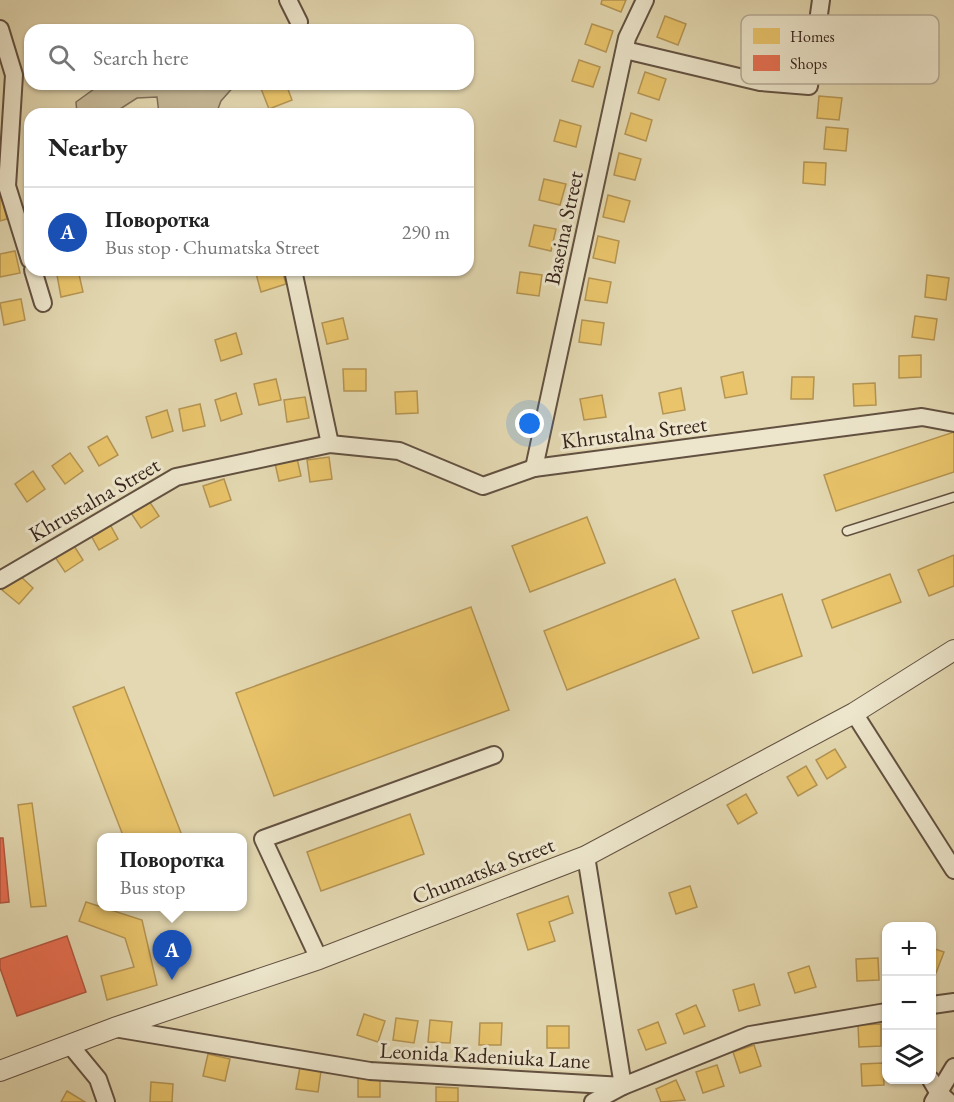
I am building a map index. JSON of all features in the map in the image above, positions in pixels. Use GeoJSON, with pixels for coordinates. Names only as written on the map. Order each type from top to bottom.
{"type":"FeatureCollection","features":[{"type":"Feature","properties":{"kind":"street"},"geometry":{"type":"LineString","coordinates":[[288,0],[299,22]]}},
{"type":"Feature","properties":{"kind":"street","name":"Baseina Street"},"geometry":{"type":"LineString","coordinates":[[534,468],[627,38],[645,0]]}},
{"type":"Feature","properties":{"kind":"street"},"geometry":{"type":"LineString","coordinates":[[819,15],[821,0]]}},
{"type":"Feature","properties":{"kind":"street"},"geometry":{"type":"LineString","coordinates":[[0,29],[14,75],[4,187],[24,243]]}},
{"type":"Feature","properties":{"kind":"street"},"geometry":{"type":"LineString","coordinates":[[625,50],[741,77]]}},
{"type":"Feature","properties":{"kind":"street"},"geometry":{"type":"LineString","coordinates":[[784,84],[809,86],[809,84]]}},
{"type":"Feature","properties":{"kind":"street"},"geometry":{"type":"LineString","coordinates":[[35,276],[43,303]]}},
{"type":"Feature","properties":{"kind":"street"},"geometry":{"type":"LineString","coordinates":[[294,276],[330,444]]}},
{"type":"Feature","properties":{"kind":"street","name":"Khrustalna Street"},"geometry":{"type":"LineString","coordinates":[[0,580],[176,477],[330,444],[399,451],[483,486],[534,468],[922,417],[954,423]]}},
{"type":"Feature","properties":{"kind":"street","name":"Chumatska Street"},"geometry":{"type":"LineString","coordinates":[[0,1071],[114,1028],[319,959],[585,855],[854,713],[954,650]]}},
{"type":"Feature","properties":{"kind":"street"},"geometry":{"type":"LineString","coordinates":[[854,713],[954,870]]}},
{"type":"Feature","properties":{"kind":"street"},"geometry":{"type":"LineString","coordinates":[[319,959],[263,839],[494,755]]}},
{"type":"Feature","properties":{"kind":"street","name":"Leonida Kadeniuka Lane"},"geometry":{"type":"LineString","coordinates":[[114,1028],[370,1071],[623,1086],[585,855]]}},
{"type":"Feature","properties":{"kind":"street"},"geometry":{"type":"LineString","coordinates":[[936,1004],[954,1002]]}},
{"type":"Feature","properties":{"kind":"street"},"geometry":{"type":"LineString","coordinates":[[593,1102],[623,1086],[750,1035],[882,1013]]}},
{"type":"Feature","properties":{"kind":"street"},"geometry":{"type":"LineString","coordinates":[[70,1045],[98,1079],[106,1102]]}},
{"type":"Feature","properties":{"kind":"street"},"geometry":{"type":"LineString","coordinates":[[938,1094],[954,1067]]}},
{"type":"Feature","properties":{"kind":"lane"},"geometry":{"type":"LineString","coordinates":[[847,531],[954,497]]}},
{"type":"Feature","properties":{"kind":"shaded area"},"geometry":{"type":"Polygon","coordinates":[[[93,90],[231,90],[218,108],[158,108],[157,97],[137,98],[122,108],[76,108],[76,102],[93,90]]]}},
{"type":"Feature","properties":{"kind":"building: Homes"},"geometry":{"type":"Polygon","coordinates":[[[602,0],[626,0],[621,12],[601,4],[602,0]]]}},
{"type":"Feature","properties":{"kind":"building: Homes"},"geometry":{"type":"Polygon","coordinates":[[[665,16],[686,24],[678,45],[657,37],[665,16]]]}},
{"type":"Feature","properties":{"kind":"building: Homes"},"geometry":{"type":"Polygon","coordinates":[[[592,24],[613,31],[606,52],[585,44],[592,24]]]}},
{"type":"Feature","properties":{"kind":"building: Homes"},"geometry":{"type":"Polygon","coordinates":[[[579,60],[600,67],[593,87],[572,81],[579,60]]]}},
{"type":"Feature","properties":{"kind":"building: Homes"},"geometry":{"type":"Polygon","coordinates":[[[645,72],[666,79],[659,100],[638,93],[645,72]]]}},
{"type":"Feature","properties":{"kind":"building: Homes"},"geometry":{"type":"Polygon","coordinates":[[[262,90],[288,90],[292,100],[269,108],[262,90]]]}},
{"type":"Feature","properties":{"kind":"building: Homes"},"geometry":{"type":"Polygon","coordinates":[[[819,96],[842,98],[839,120],[817,118],[819,96]]]}},
{"type":"Feature","properties":{"kind":"building: Homes"},"geometry":{"type":"Polygon","coordinates":[[[631,113],[652,120],[646,141],[625,134],[631,113]]]}},
{"type":"Feature","properties":{"kind":"building: Homes"},"geometry":{"type":"Polygon","coordinates":[[[560,120],[581,126],[576,147],[554,141],[560,120]]]}},
{"type":"Feature","properties":{"kind":"building: Homes"},"geometry":{"type":"Polygon","coordinates":[[[826,127],[848,129],[846,151],[824,149],[826,127]]]}},
{"type":"Feature","properties":{"kind":"building: Homes"},"geometry":{"type":"Polygon","coordinates":[[[619,153],[641,159],[635,180],[614,175],[619,153]]]}},
{"type":"Feature","properties":{"kind":"building: Homes"},"geometry":{"type":"Polygon","coordinates":[[[804,162],[826,163],[825,185],[803,183],[804,162]]]}},
{"type":"Feature","properties":{"kind":"building: Homes"},"geometry":{"type":"Polygon","coordinates":[[[544,179],[566,184],[560,205],[539,200],[544,179]]]}},
{"type":"Feature","properties":{"kind":"building: Homes"},"geometry":{"type":"Polygon","coordinates":[[[608,195],[630,201],[624,222],[603,217],[608,195]]]}},
{"type":"Feature","properties":{"kind":"building: Homes"},"geometry":{"type":"Polygon","coordinates":[[[0,198],[2,198],[7,219],[0,221],[0,198]]]}},
{"type":"Feature","properties":{"kind":"building: Homes"},"geometry":{"type":"Polygon","coordinates":[[[534,225],[556,229],[551,251],[529,246],[534,225]]]}},
{"type":"Feature","properties":{"kind":"building: Homes"},"geometry":{"type":"Polygon","coordinates":[[[598,236],[619,241],[615,263],[593,258],[598,236]]]}},
{"type":"Feature","properties":{"kind":"building: Homes"},"geometry":{"type":"Polygon","coordinates":[[[15,251],[20,273],[0,277],[0,254],[15,251]]]}},
{"type":"Feature","properties":{"kind":"building: Homes"},"geometry":{"type":"Polygon","coordinates":[[[520,272],[542,275],[539,296],[517,293],[520,272]]]}},
{"type":"Feature","properties":{"kind":"building: Homes"},"geometry":{"type":"Polygon","coordinates":[[[927,275],[949,278],[946,300],[925,297],[927,275]]]}},
{"type":"Feature","properties":{"kind":"building: Homes"},"geometry":{"type":"Polygon","coordinates":[[[57,276],[79,276],[83,292],[61,297],[57,276]]]}},
{"type":"Feature","properties":{"kind":"building: Homes"},"geometry":{"type":"Polygon","coordinates":[[[257,276],[284,276],[286,284],[261,292],[257,276]]]}},
{"type":"Feature","properties":{"kind":"building: Homes"},"geometry":{"type":"Polygon","coordinates":[[[589,278],[611,282],[607,303],[585,300],[589,278]]]}},
{"type":"Feature","properties":{"kind":"building: Homes"},"geometry":{"type":"Polygon","coordinates":[[[21,299],[25,320],[4,325],[0,303],[21,299]]]}},
{"type":"Feature","properties":{"kind":"building: Homes"},"geometry":{"type":"Polygon","coordinates":[[[915,316],[937,319],[934,340],[912,337],[915,316]]]}},
{"type":"Feature","properties":{"kind":"building: Homes"},"geometry":{"type":"Polygon","coordinates":[[[343,318],[348,339],[327,344],[322,323],[343,318]]]}},
{"type":"Feature","properties":{"kind":"building: Homes"},"geometry":{"type":"Polygon","coordinates":[[[582,320],[604,323],[601,345],[579,342],[582,320]]]}},
{"type":"Feature","properties":{"kind":"building: Homes"},"geometry":{"type":"Polygon","coordinates":[[[236,333],[242,354],[221,361],[215,340],[236,333]]]}},
{"type":"Feature","properties":{"kind":"building: Homes"},"geometry":{"type":"Polygon","coordinates":[[[921,355],[921,377],[899,378],[899,356],[921,355]]]}},
{"type":"Feature","properties":{"kind":"building: Homes"},"geometry":{"type":"Polygon","coordinates":[[[343,369],[366,369],[366,391],[344,391],[343,369]]]}},
{"type":"Feature","properties":{"kind":"building: Homes"},"geometry":{"type":"Polygon","coordinates":[[[743,372],[747,394],[725,398],[721,377],[743,372]]]}},
{"type":"Feature","properties":{"kind":"building: Homes"},"geometry":{"type":"Polygon","coordinates":[[[792,377],[814,377],[813,399],[791,399],[792,377]]]}},
{"type":"Feature","properties":{"kind":"building: Homes"},"geometry":{"type":"Polygon","coordinates":[[[276,379],[281,400],[259,405],[254,384],[276,379]]]}},
{"type":"Feature","properties":{"kind":"building: Homes"},"geometry":{"type":"Polygon","coordinates":[[[875,383],[876,405],[854,406],[853,384],[875,383]]]}},
{"type":"Feature","properties":{"kind":"building: Homes"},"geometry":{"type":"Polygon","coordinates":[[[681,388],[685,410],[663,414],[659,393],[681,388]]]}},
{"type":"Feature","properties":{"kind":"building: Homes"},"geometry":{"type":"Polygon","coordinates":[[[417,391],[418,413],[396,414],[395,392],[417,391]]]}},
{"type":"Feature","properties":{"kind":"building: Homes"},"geometry":{"type":"Polygon","coordinates":[[[236,393],[242,414],[221,421],[215,400],[236,393]]]}},
{"type":"Feature","properties":{"kind":"building: Homes"},"geometry":{"type":"Polygon","coordinates":[[[602,395],[606,417],[584,420],[580,399],[602,395]]]}},
{"type":"Feature","properties":{"kind":"building: Homes"},"geometry":{"type":"Polygon","coordinates":[[[305,397],[309,418],[287,422],[284,400],[305,397]]]}},
{"type":"Feature","properties":{"kind":"building: Homes"},"geometry":{"type":"Polygon","coordinates":[[[200,404],[205,426],[183,431],[179,409],[200,404]]]}},
{"type":"Feature","properties":{"kind":"building: Homes"},"geometry":{"type":"Polygon","coordinates":[[[167,410],[173,431],[152,438],[146,417],[167,410]]]}},
{"type":"Feature","properties":{"kind":"building: Homes"},"geometry":{"type":"Polygon","coordinates":[[[954,432],[954,472],[836,511],[824,475],[954,432]]]}},
{"type":"Feature","properties":{"kind":"building: Homes"},"geometry":{"type":"Polygon","coordinates":[[[107,436],[118,455],[99,466],[88,447],[107,436]]]}},
{"type":"Feature","properties":{"kind":"building: Homes"},"geometry":{"type":"Polygon","coordinates":[[[70,453],[83,471],[65,484],[52,466],[70,453]]]}},
{"type":"Feature","properties":{"kind":"building: Homes"},"geometry":{"type":"Polygon","coordinates":[[[296,454],[301,476],[279,481],[274,459],[296,454]]]}},
{"type":"Feature","properties":{"kind":"building: Homes"},"geometry":{"type":"Polygon","coordinates":[[[329,457],[332,479],[310,482],[307,460],[329,457]]]}},
{"type":"Feature","properties":{"kind":"building: Homes"},"geometry":{"type":"Polygon","coordinates":[[[33,471],[45,489],[27,502],[15,484],[33,471]]]}},
{"type":"Feature","properties":{"kind":"building: Homes"},"geometry":{"type":"Polygon","coordinates":[[[224,479],[231,500],[210,507],[203,486],[224,479]]]}},
{"type":"Feature","properties":{"kind":"building: Homes"},"geometry":{"type":"Polygon","coordinates":[[[147,498],[159,516],[141,528],[129,510],[147,498]]]}},
{"type":"Feature","properties":{"kind":"building: Homes"},"geometry":{"type":"Polygon","coordinates":[[[587,517],[605,563],[530,592],[512,546],[587,517]]]}},
{"type":"Feature","properties":{"kind":"building: Homes"},"geometry":{"type":"Polygon","coordinates":[[[107,519],[118,539],[99,550],[88,530],[107,519]]]}},
{"type":"Feature","properties":{"kind":"building: Homes"},"geometry":{"type":"Polygon","coordinates":[[[71,541],[83,560],[65,572],[53,554],[71,541]]]}},
{"type":"Feature","properties":{"kind":"building: Homes"},"geometry":{"type":"Polygon","coordinates":[[[954,555],[954,586],[929,596],[918,570],[954,555]]]}},
{"type":"Feature","properties":{"kind":"building: Homes"},"geometry":{"type":"Polygon","coordinates":[[[17,573],[33,588],[19,604],[2,590],[17,573]]]}},
{"type":"Feature","properties":{"kind":"building: Homes"},"geometry":{"type":"Polygon","coordinates":[[[890,574],[901,602],[832,628],[822,600],[890,574]]]}},
{"type":"Feature","properties":{"kind":"building: Homes"},"geometry":{"type":"Polygon","coordinates":[[[675,579],[699,638],[567,690],[544,631],[675,579]]]}},
{"type":"Feature","properties":{"kind":"building: Homes"},"geometry":{"type":"Polygon","coordinates":[[[782,594],[802,656],[753,673],[732,611],[782,594]]]}},
{"type":"Feature","properties":{"kind":"building: Homes"},"geometry":{"type":"Polygon","coordinates":[[[471,607],[509,710],[274,796],[236,693],[471,607]]]}},
{"type":"Feature","properties":{"kind":"building: Homes"},"geometry":{"type":"Polygon","coordinates":[[[124,687],[181,833],[122,833],[73,707],[124,687]]]}},
{"type":"Feature","properties":{"kind":"building: Homes"},"geometry":{"type":"Polygon","coordinates":[[[835,749],[846,767],[827,779],[816,760],[835,749]]]}},
{"type":"Feature","properties":{"kind":"building: Homes"},"geometry":{"type":"Polygon","coordinates":[[[806,766],[817,785],[798,796],[787,777],[806,766]]]}},
{"type":"Feature","properties":{"kind":"building: Homes"},"geometry":{"type":"Polygon","coordinates":[[[746,794],[757,813],[738,824],[727,805],[746,794]]]}},
{"type":"Feature","properties":{"kind":"building: Homes"},"geometry":{"type":"Polygon","coordinates":[[[32,803],[46,906],[31,907],[18,805],[32,803]]]}},
{"type":"Feature","properties":{"kind":"building: Homes"},"geometry":{"type":"Polygon","coordinates":[[[410,814],[424,854],[321,891],[307,852],[410,814]]]}},
{"type":"Feature","properties":{"kind":"building: Homes"},"geometry":{"type":"Polygon","coordinates":[[[690,886],[697,907],[676,914],[669,893],[690,886]]]}},
{"type":"Feature","properties":{"kind":"building: Homes"},"geometry":{"type":"Polygon","coordinates":[[[568,896],[573,913],[549,922],[555,941],[528,950],[517,914],[568,896]]]}},
{"type":"Feature","properties":{"kind":"building: Homes"},"geometry":{"type":"Polygon","coordinates":[[[86,902],[97,906],[97,911],[114,911],[142,920],[157,985],[107,1000],[101,976],[134,967],[125,938],[79,921],[86,902]]]}},
{"type":"Feature","properties":{"kind":"building: Homes"},"geometry":{"type":"Polygon","coordinates":[[[936,949],[944,952],[936,973],[936,949]]]}},
{"type":"Feature","properties":{"kind":"building: Homes"},"geometry":{"type":"Polygon","coordinates":[[[878,958],[879,980],[857,981],[856,959],[878,958]]]}},
{"type":"Feature","properties":{"kind":"building: Homes"},"geometry":{"type":"Polygon","coordinates":[[[809,966],[816,987],[795,993],[788,973],[809,966]]]}},
{"type":"Feature","properties":{"kind":"building: Homes"},"geometry":{"type":"Polygon","coordinates":[[[754,984],[760,1005],[739,1011],[733,990],[754,984]]]}},
{"type":"Feature","properties":{"kind":"building: Homes"},"geometry":{"type":"Polygon","coordinates":[[[696,1005],[705,1026],[684,1034],[676,1014],[696,1005]]]}},
{"type":"Feature","properties":{"kind":"building: Homes"},"geometry":{"type":"Polygon","coordinates":[[[364,1014],[385,1021],[378,1042],[357,1035],[364,1014]]]}},
{"type":"Feature","properties":{"kind":"building: Homes"},"geometry":{"type":"Polygon","coordinates":[[[396,1018],[418,1021],[414,1043],[393,1040],[396,1018]]]}},
{"type":"Feature","properties":{"kind":"building: Homes"},"geometry":{"type":"Polygon","coordinates":[[[430,1020],[452,1022],[450,1043],[428,1042],[430,1020]]]}},
{"type":"Feature","properties":{"kind":"building: Homes"},"geometry":{"type":"Polygon","coordinates":[[[658,1022],[666,1043],[646,1050],[638,1030],[658,1022]]]}},
{"type":"Feature","properties":{"kind":"building: Homes"},"geometry":{"type":"Polygon","coordinates":[[[480,1023],[502,1023],[501,1045],[479,1045],[480,1023]]]}},
{"type":"Feature","properties":{"kind":"building: Homes"},"geometry":{"type":"Polygon","coordinates":[[[881,1024],[881,1046],[859,1047],[858,1025],[881,1024]]]}},
{"type":"Feature","properties":{"kind":"building: Homes"},"geometry":{"type":"Polygon","coordinates":[[[547,1026],[569,1026],[569,1048],[547,1048],[547,1026]]]}},
{"type":"Feature","properties":{"kind":"building: Homes"},"geometry":{"type":"Polygon","coordinates":[[[754,1045],[761,1066],[740,1073],[733,1052],[754,1045]]]}},
{"type":"Feature","properties":{"kind":"building: Homes"},"geometry":{"type":"Polygon","coordinates":[[[208,1054],[230,1059],[225,1081],[203,1076],[208,1054]]]}},
{"type":"Feature","properties":{"kind":"building: Homes"},"geometry":{"type":"Polygon","coordinates":[[[882,1063],[882,1084],[884,1085],[862,1086],[861,1064],[882,1063]]]}},
{"type":"Feature","properties":{"kind":"building: Homes"},"geometry":{"type":"Polygon","coordinates":[[[717,1065],[724,1086],[703,1093],[696,1072],[717,1065]]]}},
{"type":"Feature","properties":{"kind":"building: Homes"},"geometry":{"type":"Polygon","coordinates":[[[300,1067],[321,1071],[318,1092],[296,1089],[300,1067]]]}},
{"type":"Feature","properties":{"kind":"building: Homes"},"geometry":{"type":"Polygon","coordinates":[[[358,1075],[380,1075],[380,1097],[358,1097],[358,1075]]]}},
{"type":"Feature","properties":{"kind":"building: Homes"},"geometry":{"type":"Polygon","coordinates":[[[676,1080],[685,1100],[661,1102],[656,1089],[676,1080]]]}},
{"type":"Feature","properties":{"kind":"building: Homes"},"geometry":{"type":"Polygon","coordinates":[[[151,1082],[173,1084],[172,1102],[150,1102],[151,1082]]]}},
{"type":"Feature","properties":{"kind":"building: Homes"},"geometry":{"type":"Polygon","coordinates":[[[436,1087],[458,1088],[458,1102],[436,1102],[436,1087]]]}},
{"type":"Feature","properties":{"kind":"building: Homes"},"geometry":{"type":"Polygon","coordinates":[[[67,1091],[85,1102],[61,1102],[67,1091]]]}},
{"type":"Feature","properties":{"kind":"building: Shops"},"geometry":{"type":"Polygon","coordinates":[[[0,838],[3,838],[9,902],[0,903],[0,838]]]}},
{"type":"Feature","properties":{"kind":"building: Shops"},"geometry":{"type":"Polygon","coordinates":[[[67,936],[86,992],[17,1016],[0,968],[0,959],[67,936]]]}},
{"type":"Feature","properties":{"kind":"place","name":"Поворотка"},"geometry":{"type":"Point","coordinates":[172,980]}}]}
